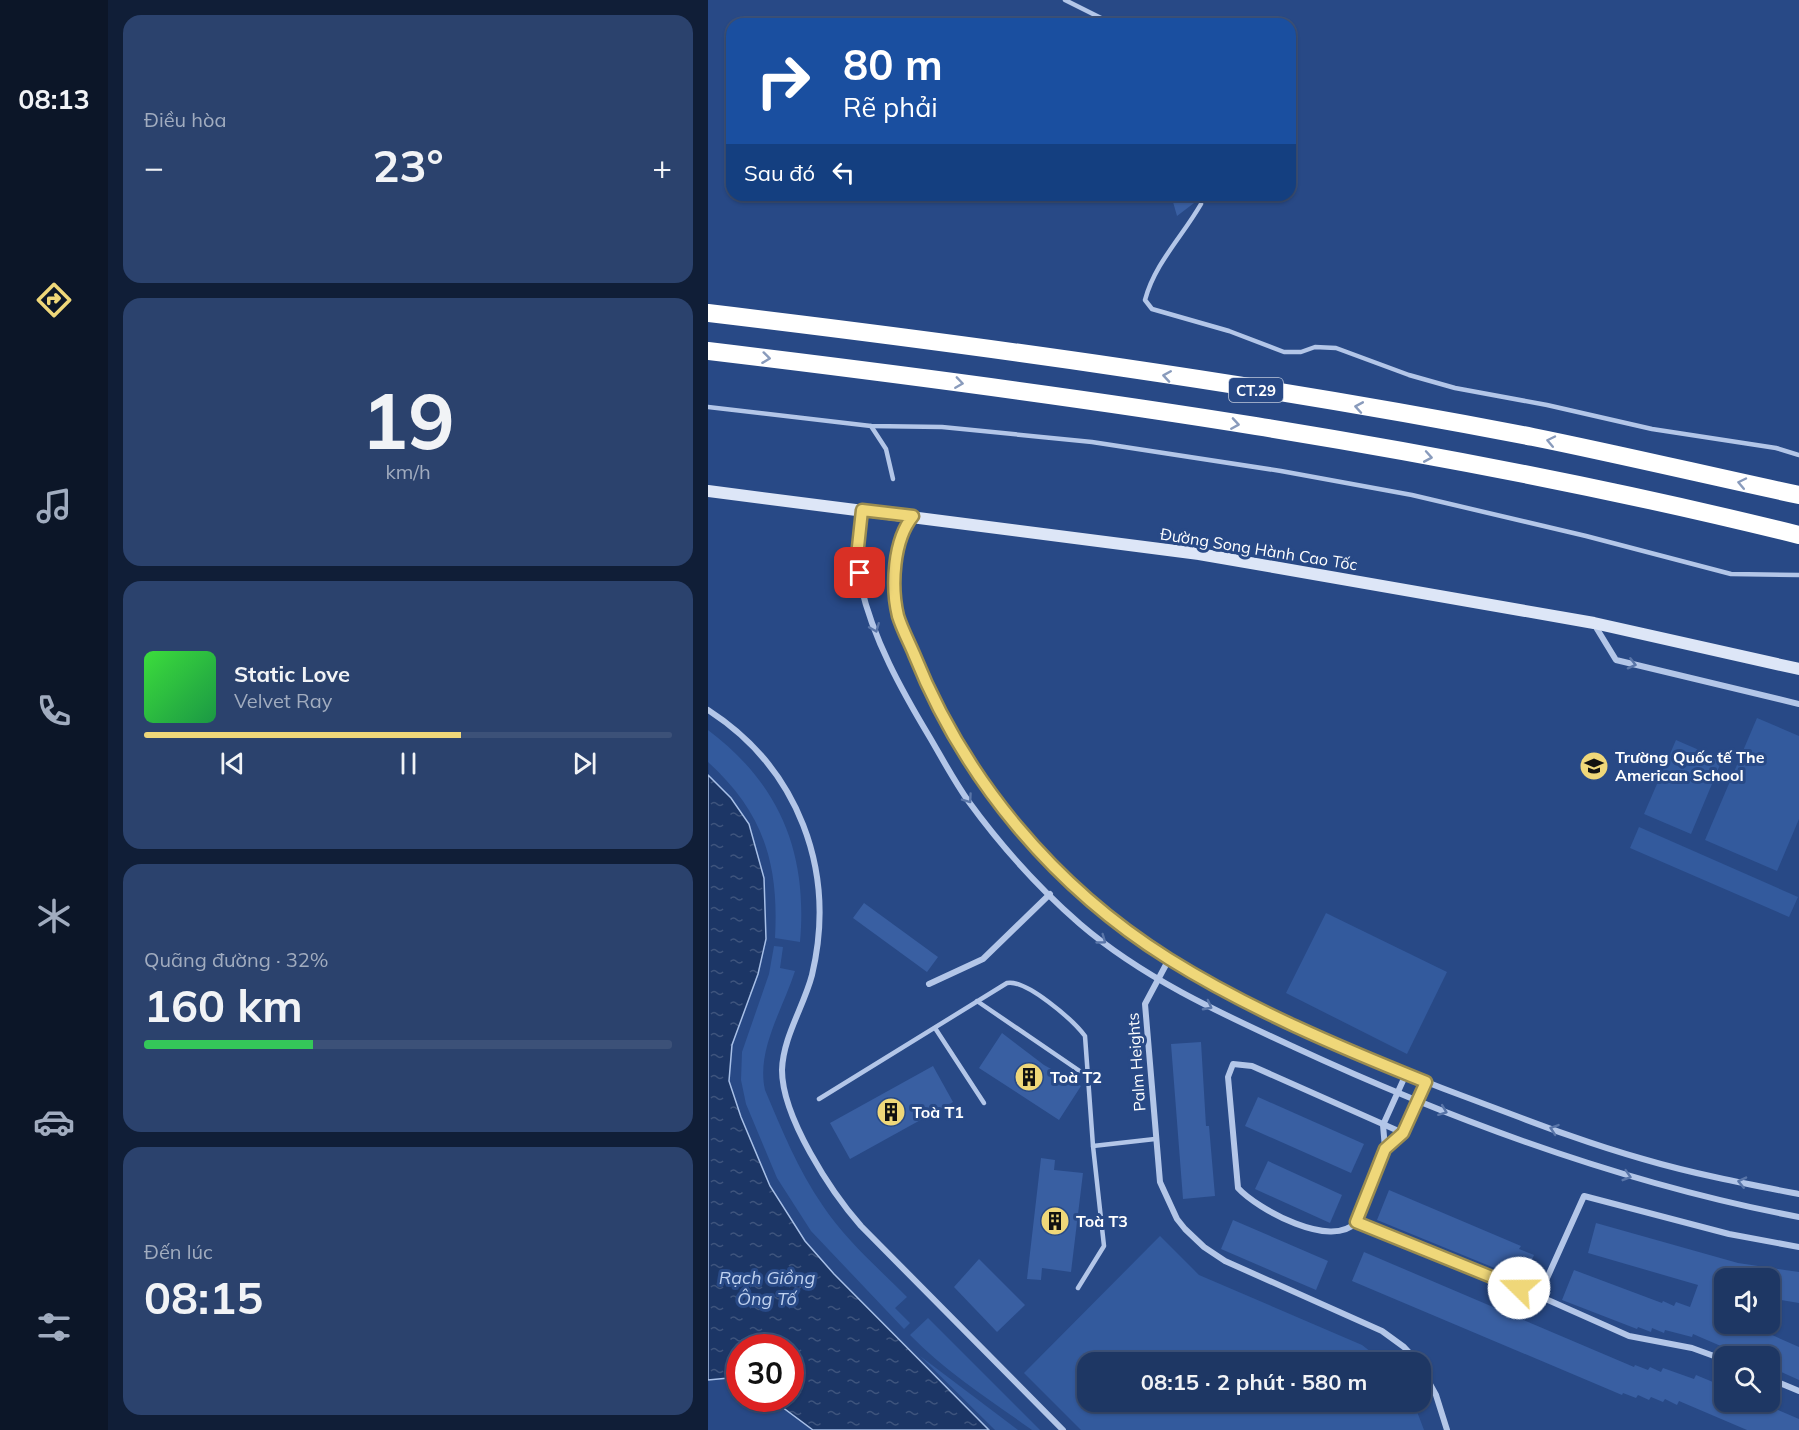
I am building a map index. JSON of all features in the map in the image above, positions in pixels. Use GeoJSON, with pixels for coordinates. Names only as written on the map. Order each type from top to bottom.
{"type":"FeatureCollection","features":[{"type":"Feature","properties":{"kind":"highway","name":"CT.29"},"geometry":{"type":"LineString","coordinates":[[708,313],[900,336],[1252,389],[1533,437],[1799,495]]}},
{"type":"Feature","properties":{"kind":"highway","name":"CT.29"},"geometry":{"type":"LineString","coordinates":[[708,351],[1020,391],[1246,426],[1525,474],[1796,534]]}},
{"type":"Feature","properties":{"kind":"main road","name":"Đường Song Hành Cao Tốc"},"geometry":{"type":"LineString","coordinates":[[708,491],[1199,554],[1594,623],[1799,669]]}},
{"type":"Feature","properties":{"kind":"street"},"geometry":{"type":"LineString","coordinates":[[862,510],[858,547],[861,585],[884,650],[915,713],[968,801],[1020,865],[1081,925],[1156,978],[1221,1014],[1418,1102],[1562,1156],[1674,1190],[1799,1217]]}},
{"type":"Feature","properties":{"kind":"street"},"geometry":{"type":"LineString","coordinates":[[913,516],[902,533],[896,551],[898,616],[928,689],[976,774],[1021,834],[1074,886],[1169,959],[1344,1049],[1426,1082],[1643,1159],[1799,1194]]}},
{"type":"Feature","properties":{"kind":"street"},"geometry":{"type":"LineString","coordinates":[[1594,623],[1616,660],[1799,704]]}},
{"type":"Feature","properties":{"kind":"street"},"geometry":{"type":"LineString","coordinates":[[708,710],[742,736],[778,774],[801,816],[810,845],[818,903],[817,952],[810,980],[787,1045],[782,1070],[790,1105],[814,1158],[829,1185],[861,1226],[1063,1430]]}},
{"type":"Feature","properties":{"kind":"street"},"geometry":{"type":"LineString","coordinates":[[929,984],[983,959],[1050,894]]}},
{"type":"Feature","properties":{"kind":"street","name":"Palm Heights"},"geometry":{"type":"LineString","coordinates":[[1169,959],[1156,978],[1145,1004],[1160,1182],[1177,1219],[1204,1247],[1232,1264],[1382,1331],[1395,1339],[1408,1352]]}},
{"type":"Feature","properties":{"kind":"street"},"geometry":{"type":"LineString","coordinates":[[1403,1133],[1383,1125],[1252,1066],[1233,1064],[1228,1077],[1238,1188],[1249,1201],[1320,1233],[1336,1233],[1356,1222],[1385,1149],[1383,1125],[1406,1074]]}},
{"type":"Feature","properties":{"kind":"street"},"geometry":{"type":"LineString","coordinates":[[1385,1149],[1403,1133],[1426,1082]]}},
{"type":"Feature","properties":{"kind":"street"},"geometry":{"type":"LineString","coordinates":[[1539,1296],[1584,1196],[1729,1234],[1799,1247]]}},
{"type":"Feature","properties":{"kind":"street"},"geometry":{"type":"LineString","coordinates":[[1356,1222],[1539,1296],[1629,1336],[1692,1348],[1714,1356]]}},
{"type":"Feature","properties":{"kind":"street"},"geometry":{"type":"LineString","coordinates":[[1780,1383],[1799,1391]]}},
{"type":"Feature","properties":{"kind":"street"},"geometry":{"type":"LineString","coordinates":[[1431,1385],[1437,1395],[1447,1430]]}},
{"type":"Feature","properties":{"kind":"lane"},"geometry":{"type":"LineString","coordinates":[[1065,0],[1101,18]]}},
{"type":"Feature","properties":{"kind":"lane"},"geometry":{"type":"LineString","coordinates":[[1201,204],[1191,222],[1174,242],[1148,287],[1145,300],[1152,309],[1228,331],[1284,352],[1301,352],[1315,347],[1335,348],[1409,375],[1455,388],[1548,405],[1652,429],[1776,448],[1799,455]]}},
{"type":"Feature","properties":{"kind":"lane"},"geometry":{"type":"LineString","coordinates":[[708,407],[871,426],[942,427],[1092,442],[1281,471],[1412,495],[1586,536],[1731,574],[1799,575]]}},
{"type":"Feature","properties":{"kind":"lane"},"geometry":{"type":"LineString","coordinates":[[871,426],[886,448],[893,479]]}},
{"type":"Feature","properties":{"kind":"lane"},"geometry":{"type":"LineString","coordinates":[[819,1099],[1013,982],[1051,1005],[1085,1036],[1092,1146],[1104,1246],[1078,1288]]}},
{"type":"Feature","properties":{"kind":"lane"},"geometry":{"type":"LineString","coordinates":[[977,1002],[1087,1076]]}},
{"type":"Feature","properties":{"kind":"lane"},"geometry":{"type":"LineString","coordinates":[[935,1028],[984,1103]]}},
{"type":"Feature","properties":{"kind":"lane"},"geometry":{"type":"LineString","coordinates":[[1092,1146],[1155,1139]]}},
{"type":"Feature","properties":{"kind":"shaded area"},"geometry":{"type":"Polygon","coordinates":[[[1757,718],[1799,736],[1799,819],[1777,871],[1705,840],[1757,718]]]}},
{"type":"Feature","properties":{"kind":"shaded area"},"geometry":{"type":"Polygon","coordinates":[[[708,730],[754,773],[771,797],[784,823],[799,879],[800,942],[775,938],[774,886],[764,841],[743,801],[708,762],[708,730]]]}},
{"type":"Feature","properties":{"kind":"shaded area"},"geometry":{"type":"Polygon","coordinates":[[[1676,740],[1722,760],[1691,834],[1644,814],[1676,740]]]}},
{"type":"Feature","properties":{"kind":"shaded area"},"geometry":{"type":"Polygon","coordinates":[[[1639,827],[1798,897],[1789,917],[1630,848],[1639,827]]]}},
{"type":"Feature","properties":{"kind":"shaded area"},"geometry":{"type":"Polygon","coordinates":[[[1326,913],[1447,972],[1407,1054],[1286,993],[1326,913]]]}},
{"type":"Feature","properties":{"kind":"shaded area"},"geometry":{"type":"Polygon","coordinates":[[[774,946],[783,947],[780,968],[795,971],[767,1045],[763,1075],[765,1090],[798,1164],[823,1206],[852,1242],[907,1297],[895,1308],[910,1323],[904,1329],[811,1231],[777,1178],[746,1104],[741,1080],[742,1052],[769,974],[774,946]]]}},
{"type":"Feature","properties":{"kind":"shaded area"},"geometry":{"type":"Polygon","coordinates":[[[1160,1236],[1199,1275],[1362,1345],[1371,1352],[1077,1352],[1077,1412],[1417,1412],[1424,1430],[1081,1430],[1024,1373],[1160,1236]]]}},
{"type":"Feature","properties":{"kind":"shaded area"},"geometry":{"type":"Polygon","coordinates":[[[928,1318],[1040,1430],[1032,1430],[969,1385],[910,1335],[928,1318]]]}},
{"type":"Feature","properties":{"kind":"shaded area"},"geometry":{"type":"Polygon","coordinates":[[[920,1356],[1018,1430],[995,1430],[920,1356]]]}},
{"type":"Feature","properties":{"kind":"water","name":"Rạch Giồng Ông Tố"},"geometry":{"type":"Polygon","coordinates":[[[708,775],[731,798],[749,824],[764,878],[766,939],[758,974],[732,1045],[729,1081],[741,1117],[770,1186],[805,1241],[834,1274],[989,1430],[813,1430],[789,1412],[804,1412],[804,1334],[726,1334],[726,1378],[708,1380],[708,775]]]}},
{"type":"Feature","properties":{"kind":"building"},"geometry":{"type":"Polygon","coordinates":[[[1173,201],[1197,201],[1177,216],[1173,201]]]}},
{"type":"Feature","properties":{"kind":"building"},"geometry":{"type":"Polygon","coordinates":[[[864,903],[938,957],[927,972],[853,918],[864,903]]]}},
{"type":"Feature","properties":{"kind":"building","name":"Toà T2"},"geometry":{"type":"Polygon","coordinates":[[[1002,1033],[1044,1065],[1081,1086],[1059,1120],[979,1068],[1002,1033]]]}},
{"type":"Feature","properties":{"kind":"building"},"geometry":{"type":"Polygon","coordinates":[[[1201,1042],[1206,1126],[1209,1126],[1215,1196],[1183,1199],[1171,1044],[1201,1042]]]}},
{"type":"Feature","properties":{"kind":"building","name":"Toà T1"},"geometry":{"type":"Polygon","coordinates":[[[933,1066],[953,1102],[850,1159],[830,1123],[933,1066]]]}},
{"type":"Feature","properties":{"kind":"building"},"geometry":{"type":"Polygon","coordinates":[[[1258,1097],[1364,1144],[1351,1173],[1245,1126],[1258,1097]]]}},
{"type":"Feature","properties":{"kind":"building","name":"Toà T3"},"geometry":{"type":"Polygon","coordinates":[[[1041,1158],[1055,1160],[1054,1170],[1083,1173],[1071,1272],[1042,1268],[1041,1280],[1027,1279],[1041,1158]]]}},
{"type":"Feature","properties":{"kind":"building"},"geometry":{"type":"Polygon","coordinates":[[[1268,1161],[1342,1195],[1330,1223],[1255,1189],[1268,1161]]]}},
{"type":"Feature","properties":{"kind":"building"},"geometry":{"type":"Polygon","coordinates":[[[1389,1190],[1521,1246],[1519,1249],[1534,1255],[1524,1280],[1377,1220],[1389,1190]]]}},
{"type":"Feature","properties":{"kind":"building"},"geometry":{"type":"Polygon","coordinates":[[[1233,1220],[1328,1261],[1316,1290],[1221,1249],[1233,1220]]]}},
{"type":"Feature","properties":{"kind":"building"},"geometry":{"type":"Polygon","coordinates":[[[1596,1223],[1738,1263],[1772,1268],[1714,1268],[1714,1334],[1770,1334],[1799,1347],[1799,1380],[1780,1371],[1780,1346],[1721,1346],[1693,1334],[1692,1337],[1665,1330],[1664,1333],[1652,1328],[1651,1332],[1638,1327],[1637,1329],[1562,1300],[1574,1270],[1662,1303],[1663,1301],[1674,1306],[1676,1302],[1690,1307],[1698,1285],[1588,1253],[1596,1223]]]}},
{"type":"Feature","properties":{"kind":"building"},"geometry":{"type":"Polygon","coordinates":[[[1364,1252],[1634,1367],[1635,1365],[1648,1370],[1650,1367],[1661,1372],[1663,1368],[1694,1379],[1696,1375],[1714,1382],[1714,1412],[1780,1411],[1799,1419],[1799,1430],[1747,1430],[1679,1401],[1677,1405],[1665,1399],[1663,1402],[1651,1397],[1649,1400],[1638,1395],[1636,1398],[1623,1393],[1622,1395],[1352,1281],[1364,1252]]]}},
{"type":"Feature","properties":{"kind":"building"},"geometry":{"type":"Polygon","coordinates":[[[979,1259],[1025,1305],[997,1332],[954,1287],[979,1259]]]}},
{"type":"Feature","properties":{"kind":"building"},"geometry":{"type":"Polygon","coordinates":[[[1780,1269],[1799,1272],[1799,1303],[1780,1300],[1780,1269]]]}},
{"type":"Feature","properties":{"kind":"place","name":"Trường Quốc tế The American School"},"geometry":{"type":"Point","coordinates":[1594,766]}},
{"type":"Feature","properties":{"kind":"place","name":"Toà T2"},"geometry":{"type":"Point","coordinates":[1029,1077]}},
{"type":"Feature","properties":{"kind":"place","name":"Toà T1"},"geometry":{"type":"Point","coordinates":[891,1112]}},
{"type":"Feature","properties":{"kind":"place","name":"Toà T3"},"geometry":{"type":"Point","coordinates":[1055,1221]}},
{"type":"Feature","properties":{"kind":"route"},"geometry":{"type":"LineString","coordinates":[[860,573],[858,547],[862,510],[913,516],[902,533],[896,551],[898,616],[928,689],[976,774],[1021,834],[1074,886],[1169,959],[1228,992],[1344,1049],[1426,1082],[1403,1133],[1385,1149],[1356,1222],[1519,1288]]}}]}
